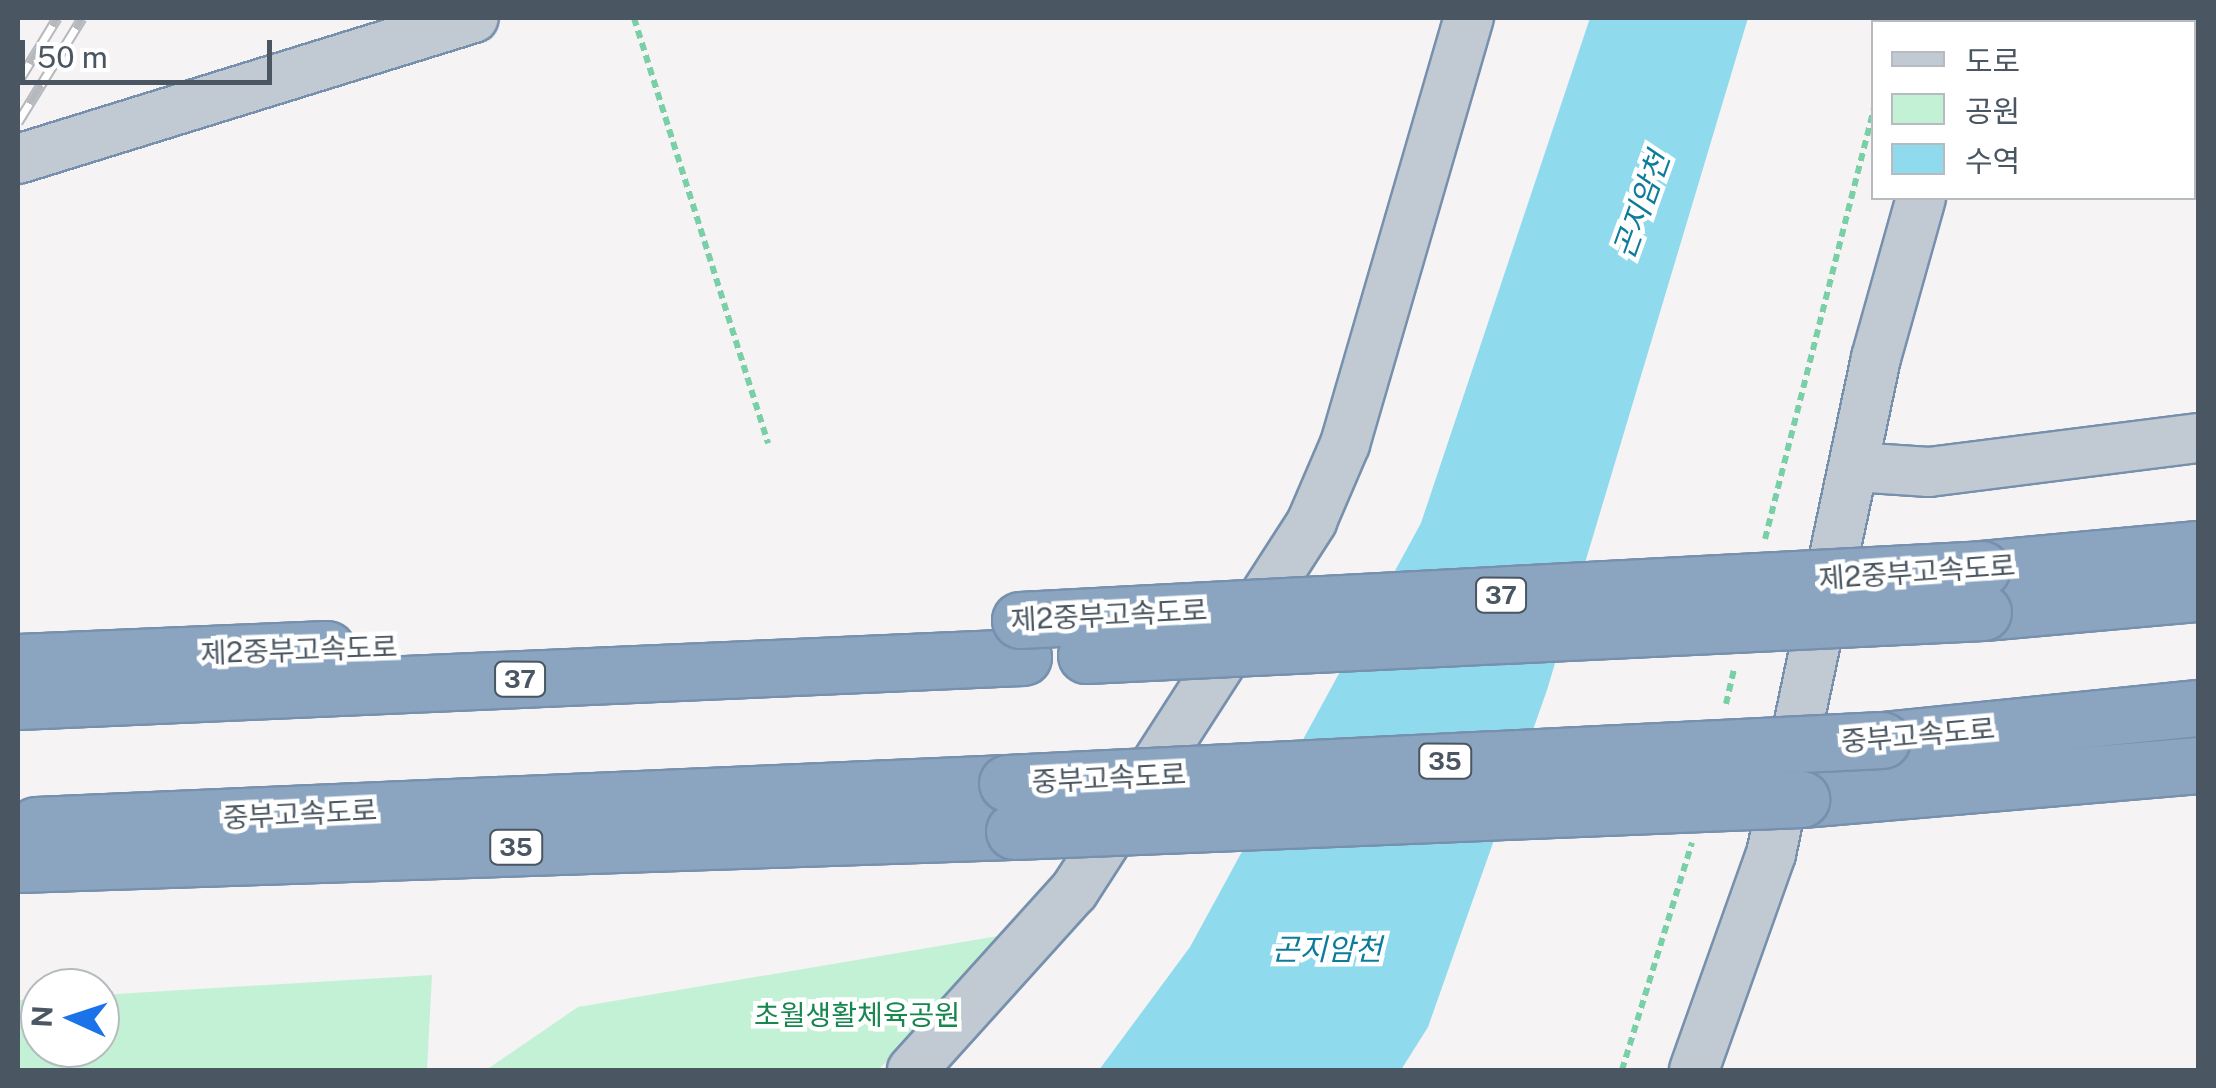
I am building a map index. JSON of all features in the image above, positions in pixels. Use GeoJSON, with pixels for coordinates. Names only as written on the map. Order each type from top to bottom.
{"type":"FeatureCollection","features":[{"type":"Feature","properties":{"kind":"highway","name":"제2중부고속도로"},"geometry":{"type":"LineString","coordinates":[[1983,590],[2198,549]]}},
{"type":"Feature","properties":{"kind":"highway","name":"제2중부고속도로"},"geometry":{"type":"LineString","coordinates":[[18,700],[1022,639],[1983,590],[2198,593]]}},
{"type":"Feature","properties":{"kind":"highway","name":"제2중부고속도로"},"geometry":{"type":"LineString","coordinates":[[18,662],[1022,639]]}},
{"type":"Feature","properties":{"kind":"highway","name":"중부고속도로"},"geometry":{"type":"LineString","coordinates":[[18,864],[1010,807],[1882,740],[2198,708]]}},
{"type":"Feature","properties":{"kind":"highway","name":"중부고속도로"},"geometry":{"type":"LineString","coordinates":[[18,826],[1010,807],[1801,799],[2198,765]]}},
{"type":"Feature","properties":{"kind":"street"},"geometry":{"type":"LineString","coordinates":[[18,159],[474,18]]}},
{"type":"Feature","properties":{"kind":"street"},"geometry":{"type":"LineString","coordinates":[[912,1070],[1074,891],[1312,521],[1345,444],[1468,18]]}},
{"type":"Feature","properties":{"kind":"street"},"geometry":{"type":"LineString","coordinates":[[1694,1070],[1771,854],[1854,467],[1921,200]]}},
{"type":"Feature","properties":{"kind":"street"},"geometry":{"type":"LineString","coordinates":[[1854,467],[1929,472],[2198,438]]}},
{"type":"Feature","properties":{"kind":"path"},"geometry":{"type":"LineString","coordinates":[[634,18],[768,443]]}},
{"type":"Feature","properties":{"kind":"green space","name":"초월생활체육공원"},"geometry":{"type":"Polygon","coordinates":[[[1016,933],[878,1070],[486,1070],[578,1007],[1016,933]]]}},
{"type":"Feature","properties":{"kind":"green space"},"geometry":{"type":"Polygon","coordinates":[[[432,975],[427,1070],[18,1070],[20,1000],[20,1068],[120,1068],[120,994],[432,975]]]}},
{"type":"Feature","properties":{"kind":"water","name":"곤지암천"},"geometry":{"type":"Polygon","coordinates":[[[1590,18],[1748,18],[1547,690],[1428,1027],[1401,1070],[1099,1070],[1190,947],[1421,523],[1590,18]]]}},
{"type":"Feature","properties":{"kind":"railway"},"geometry":{"type":"LineString","coordinates":[[18,82],[57,18]]}},
{"type":"Feature","properties":{"kind":"railway"},"geometry":{"type":"LineString","coordinates":[[18,122],[82,18]]}}]}
